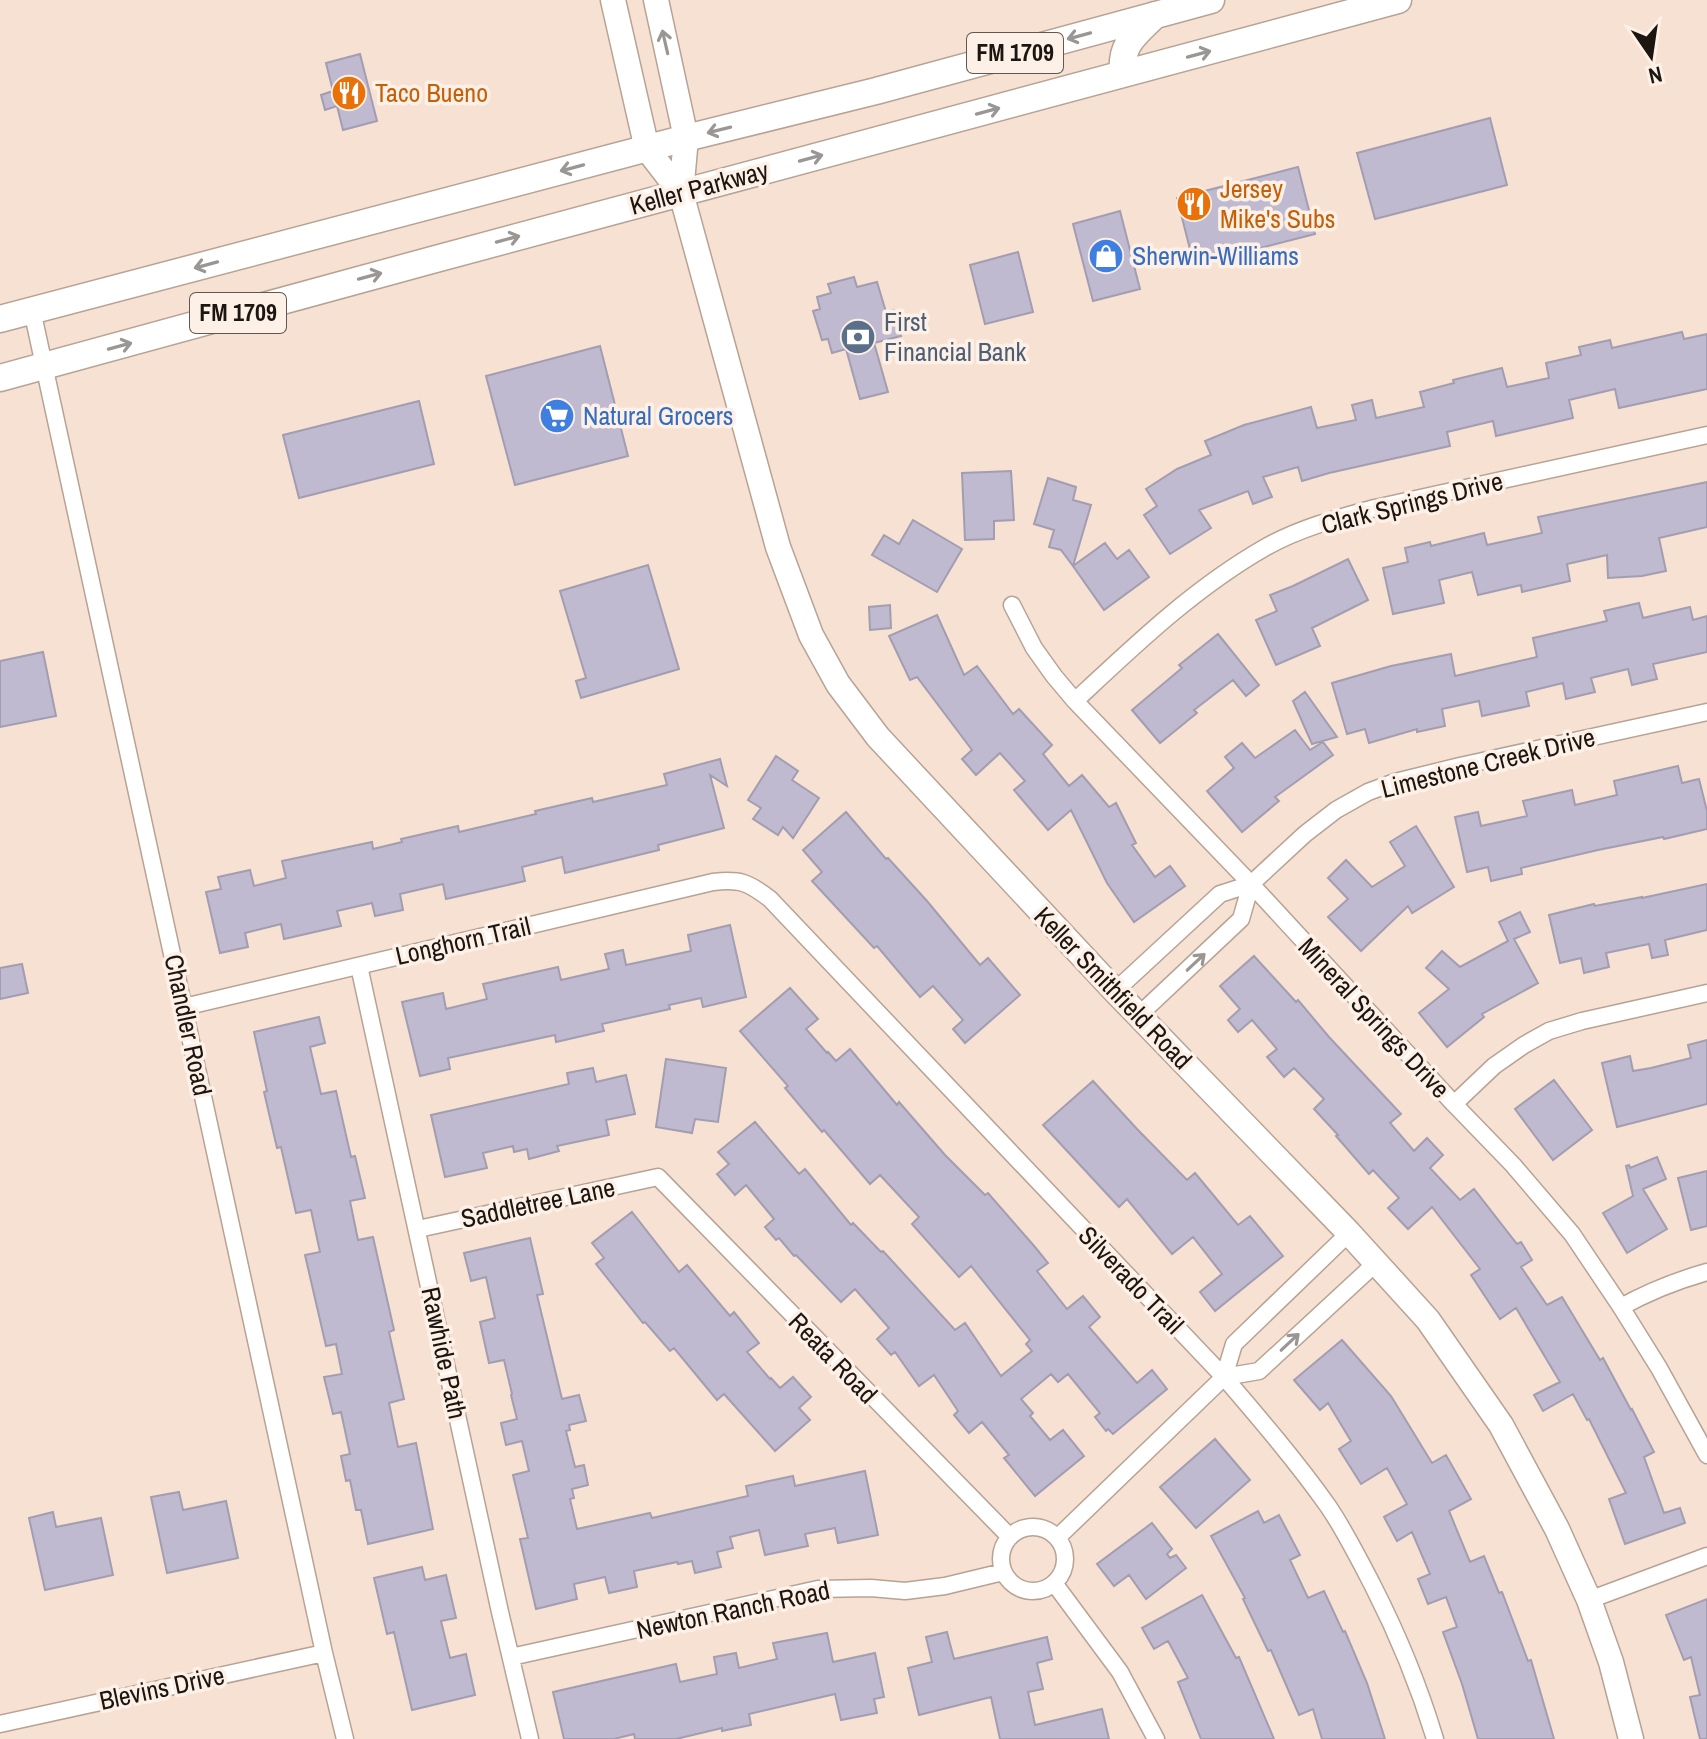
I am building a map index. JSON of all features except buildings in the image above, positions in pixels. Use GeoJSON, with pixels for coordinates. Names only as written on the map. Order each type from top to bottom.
{"type":"FeatureCollection","features":[{"type":"Feature","properties":{"kind":"main road"},"geometry":{"type":"LineString","coordinates":[[613,0],[647,149],[681,193]]}},
{"type":"Feature","properties":{"kind":"main road"},"geometry":{"type":"LineString","coordinates":[[656,0],[686,138],[681,193]]}},
{"type":"Feature","properties":{"kind":"main road","name":"Keller Parkway"},"geometry":{"type":"LineString","coordinates":[[0,319],[876,91],[1211,0]]}},
{"type":"Feature","properties":{"kind":"main road","name":"Keller Parkway"},"geometry":{"type":"LineString","coordinates":[[0,378],[1398,0]]}},
{"type":"Feature","properties":{"kind":"main road"},"geometry":{"type":"LineString","coordinates":[[1123,74],[1122,60],[1130,39],[1155,15]]}},
{"type":"Feature","properties":{"kind":"main road","name":"Keller Smithfield Road"},"geometry":{"type":"LineString","coordinates":[[681,193],[778,547],[816,645],[838,684],[878,737],[1115,991],[1377,1262],[1428,1320],[1501,1425],[1557,1529],[1589,1600],[1611,1662],[1631,1739]]}},
{"type":"Feature","properties":{"kind":"street","name":"Chandler Road"},"geometry":{"type":"LineString","coordinates":[[32,310],[345,1739]]}},
{"type":"Feature","properties":{"kind":"street","name":"Clark Springs Drive"},"geometry":{"type":"LineString","coordinates":[[1075,701],[1158,624],[1208,584],[1267,546],[1322,522],[1707,435]]}},
{"type":"Feature","properties":{"kind":"street","name":"Mineral Springs Drive"},"geometry":{"type":"LineString","coordinates":[[1012,605],[1034,648],[1075,701],[1251,884],[1513,1165],[1572,1234],[1659,1368],[1707,1455]]}},
{"type":"Feature","properties":{"kind":"street","name":"Limestone Creek Drive"},"geometry":{"type":"LineString","coordinates":[[1115,991],[1220,894],[1251,884],[1305,834],[1336,810],[1368,792],[1395,782],[1707,712]]}},
{"type":"Feature","properties":{"kind":"street","name":"Longhorn Trail"},"geometry":{"type":"LineString","coordinates":[[184,1007],[713,882],[743,881]]}},
{"type":"Feature","properties":{"kind":"street","name":"Silverado Trail"},"geometry":{"type":"LineString","coordinates":[[743,881],[770,899],[1224,1377],[1289,1452],[1330,1509],[1359,1558],[1396,1632],[1435,1739]]}},
{"type":"Feature","properties":{"kind":"street","name":"Limestone Creek Drive"},"geometry":{"type":"LineString","coordinates":[[1139,1015],[1241,919],[1251,884]]}},
{"type":"Feature","properties":{"kind":"street","name":"Rawhide Path"},"geometry":{"type":"LineString","coordinates":[[359,966],[530,1739]]}},
{"type":"Feature","properties":{"kind":"street"},"geometry":{"type":"LineString","coordinates":[[1454,1104],[1494,1066],[1549,1031],[1707,993]]}},
{"type":"Feature","properties":{"kind":"street","name":"Saddletree Lane"},"geometry":{"type":"LineString","coordinates":[[418,1229],[658,1177]]}},
{"type":"Feature","properties":{"kind":"street","name":"Reata Road"},"geometry":{"type":"LineString","coordinates":[[658,1177],[1010,1537]]}},
{"type":"Feature","properties":{"kind":"street"},"geometry":{"type":"LineString","coordinates":[[1057,1538],[1224,1377],[1234,1344],[1349,1233]]}},
{"type":"Feature","properties":{"kind":"street"},"geometry":{"type":"LineString","coordinates":[[1224,1377],[1259,1371],[1377,1262]]}},
{"type":"Feature","properties":{"kind":"street"},"geometry":{"type":"LineString","coordinates":[[1621,1307],[1650,1291],[1707,1272]]}},
{"type":"Feature","properties":{"kind":"street"},"geometry":{"type":"LineString","coordinates":[[1039,1528],[1057,1538],[1065,1556],[1061,1576],[1054,1583],[1046,1589],[1026,1591],[1009,1581],[1003,1572],[1001,1554],[1010,1537],[1018,1531],[1039,1528]]}},
{"type":"Feature","properties":{"kind":"street"},"geometry":{"type":"LineString","coordinates":[[1589,1600],[1707,1556]]}},
{"type":"Feature","properties":{"kind":"street","name":"Newton Ranch Road"},"geometry":{"type":"LineString","coordinates":[[511,1657],[818,1589],[844,1587],[905,1591],[945,1586],[1003,1572]]}},
{"type":"Feature","properties":{"kind":"street"},"geometry":{"type":"LineString","coordinates":[[1054,1583],[1120,1672],[1156,1739]]}},
{"type":"Feature","properties":{"kind":"street","name":"Blevins Drive"},"geometry":{"type":"LineString","coordinates":[[0,1724],[324,1653]]}},
{"type":"Feature","properties":{"kind":"place","name":"Taco Bueno"},"geometry":{"type":"Point","coordinates":[349,93]}},
{"type":"Feature","properties":{"kind":"place","name":"Jersey Mike's Subs"},"geometry":{"type":"Point","coordinates":[1194,204]}},
{"type":"Feature","properties":{"kind":"place","name":"Sherwin-Williams"},"geometry":{"type":"Point","coordinates":[1106,256]}},
{"type":"Feature","properties":{"kind":"place","name":"First Financial Bank"},"geometry":{"type":"Point","coordinates":[858,337]}},
{"type":"Feature","properties":{"kind":"place","name":"Natural Grocers"},"geometry":{"type":"Point","coordinates":[557,416]}}]}
